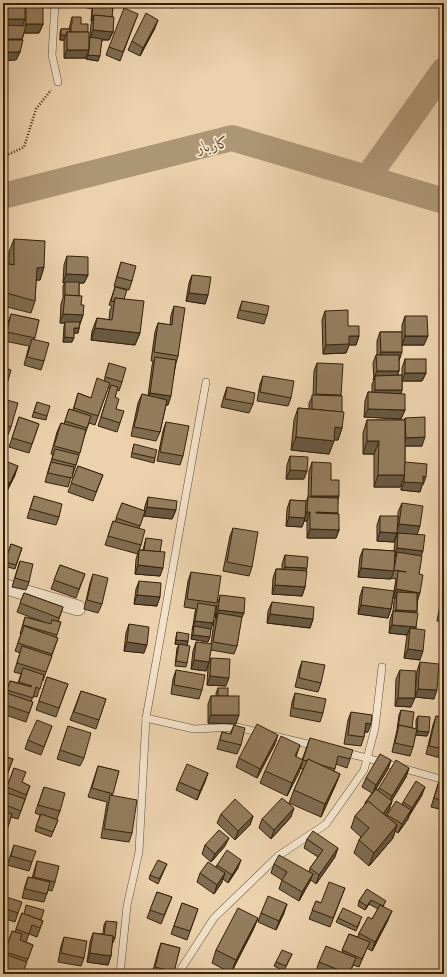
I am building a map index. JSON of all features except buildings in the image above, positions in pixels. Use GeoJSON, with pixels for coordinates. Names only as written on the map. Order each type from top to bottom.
{"type":"FeatureCollection","features":[{"type":"Feature","properties":{"kind":"street"},"geometry":{"type":"LineString","coordinates":[[3,586],[78,608]]}},
{"type":"Feature","properties":{"kind":"lane"},"geometry":{"type":"LineString","coordinates":[[55,3],[52,55],[58,82]]}},
{"type":"Feature","properties":{"kind":"lane"},"geometry":{"type":"LineString","coordinates":[[120,974],[127,906],[139,852],[146,718],[206,382]]}},
{"type":"Feature","properties":{"kind":"lane"},"geometry":{"type":"LineString","coordinates":[[179,974],[214,918],[278,856],[326,824],[364,770],[375,728],[382,667]]}},
{"type":"Feature","properties":{"kind":"lane"},"geometry":{"type":"LineString","coordinates":[[146,718],[194,729],[237,727],[321,747]]}},
{"type":"Feature","properties":{"kind":"lane"},"geometry":{"type":"LineString","coordinates":[[336,750],[444,780]]}},
{"type":"Feature","properties":{"kind":"path"},"geometry":{"type":"LineString","coordinates":[[3,157],[24,147],[36,108],[58,82]]}},
{"type":"Feature","properties":{"kind":"waterway"},"geometry":{"type":"LineString","coordinates":[[367,178],[444,70]]}},
{"type":"Feature","properties":{"kind":"waterway","name":"کاربار"},"geometry":{"type":"LineString","coordinates":[[3,196],[232,138],[444,201]]}}]}
